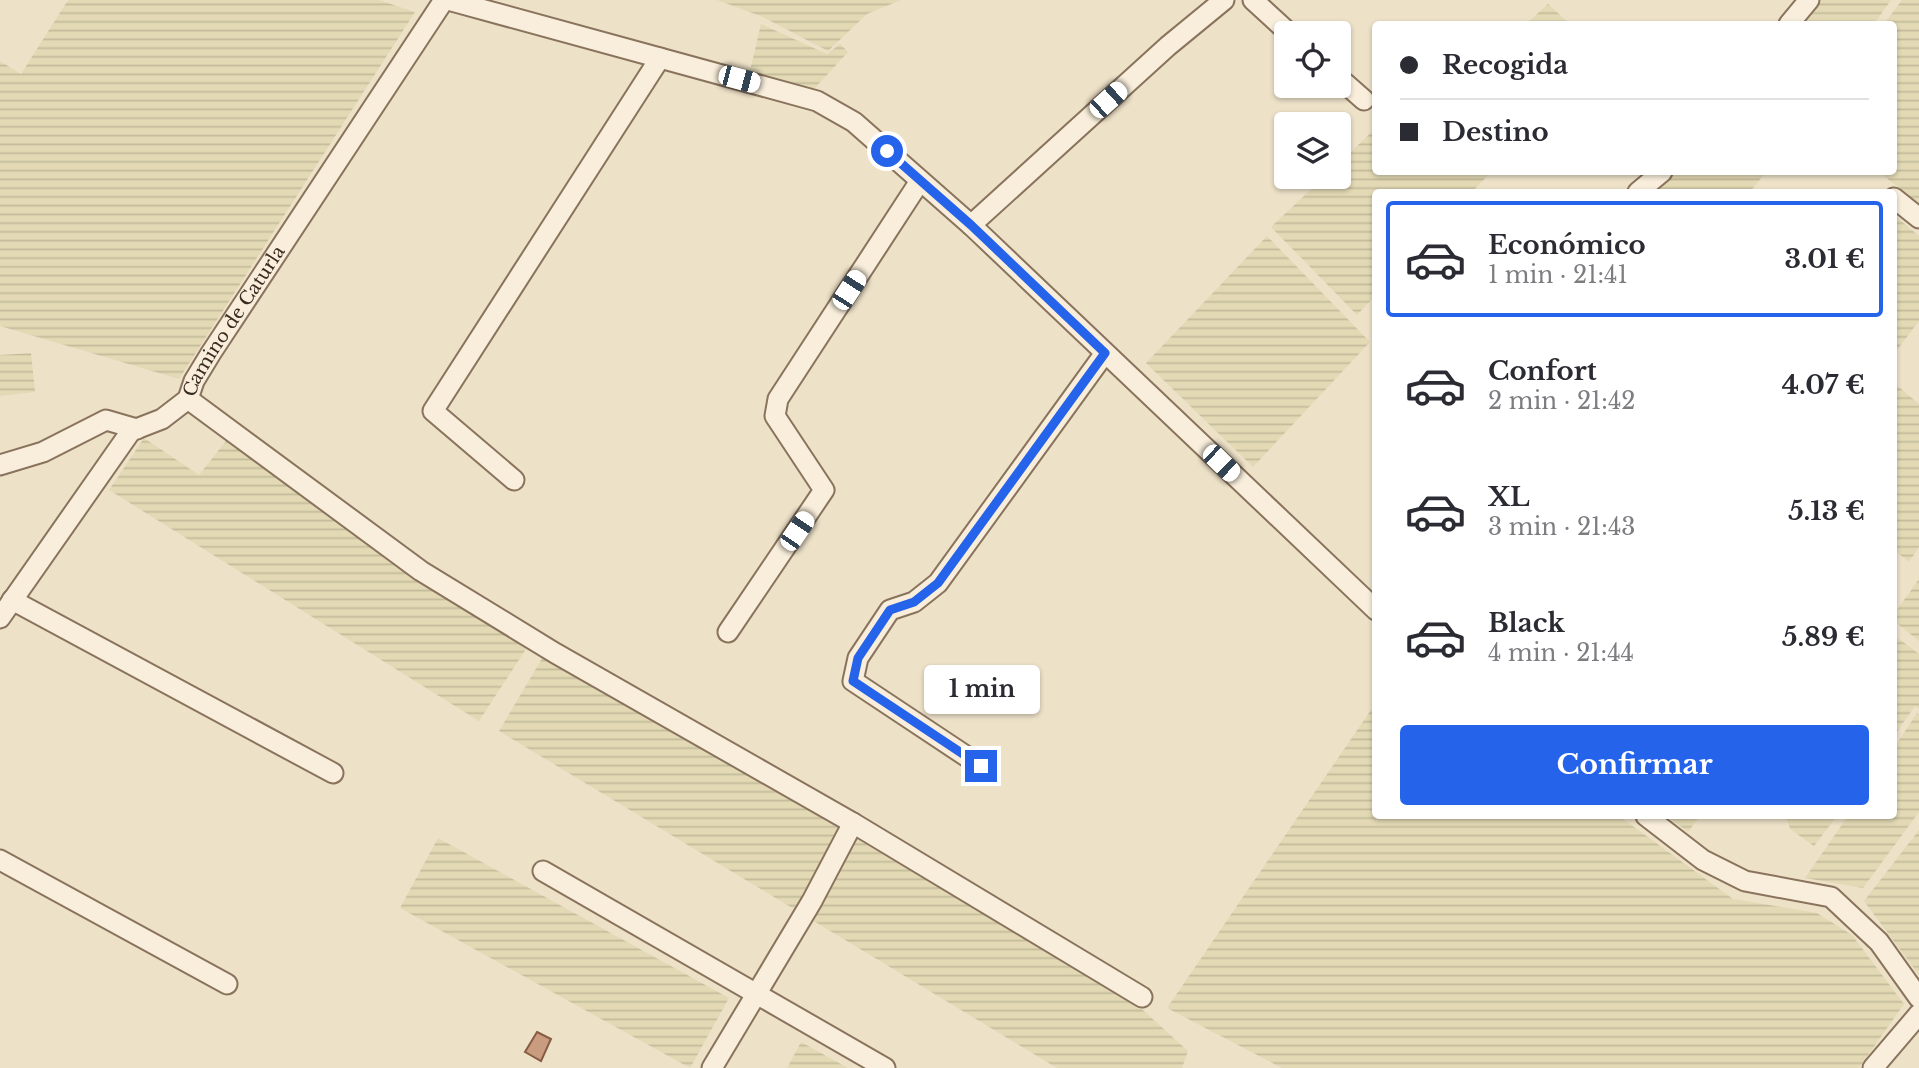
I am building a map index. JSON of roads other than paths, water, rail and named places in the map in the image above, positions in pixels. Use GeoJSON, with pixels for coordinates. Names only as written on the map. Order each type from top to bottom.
{"type":"FeatureCollection","features":[{"type":"Feature","properties":{"kind":"street"},"geometry":{"type":"LineString","coordinates":[[446,0],[817,101],[854,122],[971,225],[1372,606]]}},
{"type":"Feature","properties":{"kind":"street","name":"Camino de Caturla"},"geometry":{"type":"LineString","coordinates":[[0,618],[131,431],[162,419],[188,399],[194,382],[211,353],[446,0]]}},
{"type":"Feature","properties":{"kind":"street"},"geometry":{"type":"LineString","coordinates":[[971,225],[1168,46],[1224,0]]}},
{"type":"Feature","properties":{"kind":"street"},"geometry":{"type":"LineString","coordinates":[[1253,0],[1276,21]]}},
{"type":"Feature","properties":{"kind":"street"},"geometry":{"type":"LineString","coordinates":[[1792,21],[1809,0]]}},
{"type":"Feature","properties":{"kind":"street"},"geometry":{"type":"LineString","coordinates":[[513,481],[433,411],[660,58]]}},
{"type":"Feature","properties":{"kind":"street"},"geometry":{"type":"LineString","coordinates":[[1351,89],[1364,100]]}},
{"type":"Feature","properties":{"kind":"street"},"geometry":{"type":"LineString","coordinates":[[1642,189],[1658,175]]}},
{"type":"Feature","properties":{"kind":"street"},"geometry":{"type":"LineString","coordinates":[[728,632],[824,490],[775,416],[778,399],[920,181]]}},
{"type":"Feature","properties":{"kind":"street"},"geometry":{"type":"LineString","coordinates":[[1897,200],[1919,218]]}},
{"type":"Feature","properties":{"kind":"street"},"geometry":{"type":"LineString","coordinates":[[981,766],[853,681],[858,658],[890,610],[914,602],[938,583],[1105,353]]}},
{"type":"Feature","properties":{"kind":"street"},"geometry":{"type":"LineString","coordinates":[[188,399],[421,571],[555,653],[853,823],[1142,997]]}},
{"type":"Feature","properties":{"kind":"street"},"geometry":{"type":"LineString","coordinates":[[0,465],[43,452],[106,420],[137,429]]}},
{"type":"Feature","properties":{"kind":"street"},"geometry":{"type":"LineString","coordinates":[[12,600],[333,773]]}},
{"type":"Feature","properties":{"kind":"street"},"geometry":{"type":"LineString","coordinates":[[1650,819],[1703,860],[1745,881],[1831,897],[1879,942],[1919,998]]}},
{"type":"Feature","properties":{"kind":"street"},"geometry":{"type":"LineString","coordinates":[[712,1068],[812,901],[853,823]]}},
{"type":"Feature","properties":{"kind":"street"},"geometry":{"type":"LineString","coordinates":[[0,860],[227,984]]}},
{"type":"Feature","properties":{"kind":"street"},"geometry":{"type":"LineString","coordinates":[[542,871],[886,1068]]}},
{"type":"Feature","properties":{"kind":"street"},"geometry":{"type":"LineString","coordinates":[[1873,1068],[1919,1014]]}}]}
